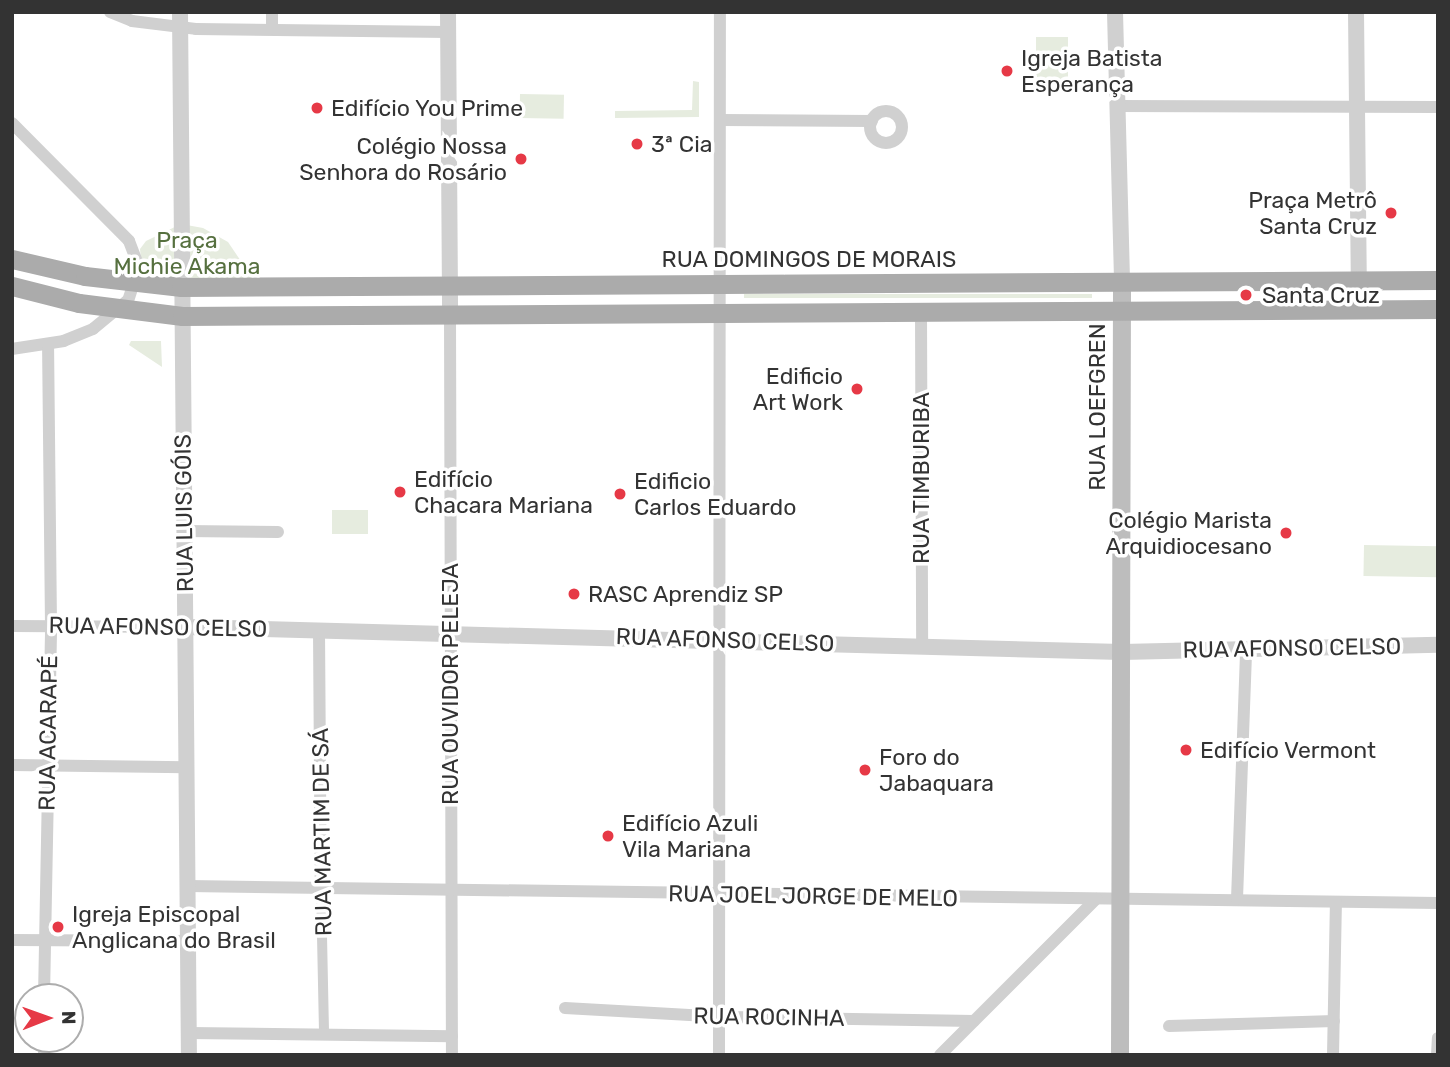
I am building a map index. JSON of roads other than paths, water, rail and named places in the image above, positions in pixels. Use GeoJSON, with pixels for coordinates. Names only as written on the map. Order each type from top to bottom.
{"type":"FeatureCollection","features":[{"type":"Feature","properties":{"kind":"main road","name":"RUA DOMINGOS DE MORAIS"},"geometry":{"type":"LineString","coordinates":[[12,259],[137,284],[181,287],[1438,280]]}},
{"type":"Feature","properties":{"kind":"main road","name":"RUA LOEFGREN"},"geometry":{"type":"LineString","coordinates":[[1120,1055],[1122,282]]}},
{"type":"Feature","properties":{"kind":"main road"},"geometry":{"type":"LineString","coordinates":[[12,286],[120,310],[181,316],[1438,309]]}},
{"type":"Feature","properties":{"kind":"street"},"geometry":{"type":"LineString","coordinates":[[110,12],[132,21],[180,20],[272,29],[448,32]]}},
{"type":"Feature","properties":{"kind":"street"},"geometry":{"type":"LineString","coordinates":[[272,12],[272,29]]}},
{"type":"Feature","properties":{"kind":"street"},"geometry":{"type":"LineString","coordinates":[[448,12],[450,314]]}},
{"type":"Feature","properties":{"kind":"street"},"geometry":{"type":"LineString","coordinates":[[719,1055],[722,284],[720,12]]}},
{"type":"Feature","properties":{"kind":"street","name":"RUA LOEFGREN"},"geometry":{"type":"LineString","coordinates":[[1115,12],[1122,282]]}},
{"type":"Feature","properties":{"kind":"street"},"geometry":{"type":"LineString","coordinates":[[1356,12],[1359,280]]}},
{"type":"Feature","properties":{"kind":"street","name":"RUA LUIS GÓIS"},"geometry":{"type":"LineString","coordinates":[[180,20],[190,1055]]}},
{"type":"Feature","properties":{"kind":"street"},"geometry":{"type":"LineString","coordinates":[[1117,106],[1438,107]]}},
{"type":"Feature","properties":{"kind":"street"},"geometry":{"type":"LineString","coordinates":[[720,120],[872,121]]}},
{"type":"Feature","properties":{"kind":"street"},"geometry":{"type":"LineString","coordinates":[[12,124],[129,241],[139,267],[137,284],[120,310],[79,336],[12,349]]}},
{"type":"Feature","properties":{"kind":"street","name":"RUA TIMBURIBA"},"geometry":{"type":"LineString","coordinates":[[921,312],[922,645]]}},
{"type":"Feature","properties":{"kind":"street","name":"RUA OUVIDOR PELEJA"},"geometry":{"type":"LineString","coordinates":[[450,314],[452,1055]]}},
{"type":"Feature","properties":{"kind":"street","name":"RUA ACARAPÉ"},"geometry":{"type":"LineString","coordinates":[[44,983],[51,626],[47,344]]}},
{"type":"Feature","properties":{"kind":"street"},"geometry":{"type":"LineString","coordinates":[[184,531],[278,532]]}},
{"type":"Feature","properties":{"kind":"street","name":"RUA AFONSO CELSO"},"geometry":{"type":"LineString","coordinates":[[12,626],[450,632],[1122,652],[1438,645]]}},
{"type":"Feature","properties":{"kind":"street","name":"RUA MARTIM DE SÁ"},"geometry":{"type":"LineString","coordinates":[[319,630],[324,1035]]}},
{"type":"Feature","properties":{"kind":"street"},"geometry":{"type":"LineString","coordinates":[[1237,900],[1246,648]]}},
{"type":"Feature","properties":{"kind":"street"},"geometry":{"type":"LineString","coordinates":[[12,765],[186,767]]}},
{"type":"Feature","properties":{"kind":"street","name":"RUA JOEL JORGE DE MELO"},"geometry":{"type":"LineString","coordinates":[[188,886],[1438,903]]}},
{"type":"Feature","properties":{"kind":"street"},"geometry":{"type":"LineString","coordinates":[[940,1055],[1096,899]]}},
{"type":"Feature","properties":{"kind":"street"},"geometry":{"type":"LineString","coordinates":[[1333,1055],[1336,902]]}},
{"type":"Feature","properties":{"kind":"street"},"geometry":{"type":"LineString","coordinates":[[12,940],[188,941]]}},
{"type":"Feature","properties":{"kind":"street","name":"RUA ROCINHA"},"geometry":{"type":"LineString","coordinates":[[565,1008],[719,1017],[974,1021]]}},
{"type":"Feature","properties":{"kind":"street"},"geometry":{"type":"LineString","coordinates":[[1169,1026],[1334,1021]]}},
{"type":"Feature","properties":{"kind":"street"},"geometry":{"type":"LineString","coordinates":[[189,1033],[452,1036]]}},
{"type":"Feature","properties":{"kind":"street"},"geometry":{"type":"LineString","coordinates":[[1437,1055],[1438,1038]]}},
{"type":"Feature","properties":{"kind":"place","name":"Igreja Batista Esperança"},"geometry":{"type":"Point","coordinates":[1007,71]}},
{"type":"Feature","properties":{"kind":"place","name":"Edifício You Prime"},"geometry":{"type":"Point","coordinates":[317,108]}},
{"type":"Feature","properties":{"kind":"place","name":"3ª Cia"},"geometry":{"type":"Point","coordinates":[637,144]}},
{"type":"Feature","properties":{"kind":"place","name":"Colégio Nossa Senhora do Rosário"},"geometry":{"type":"Point","coordinates":[521,159]}},
{"type":"Feature","properties":{"kind":"place","name":"Praça Metrô Santa Cruz"},"geometry":{"type":"Point","coordinates":[1391,213]}},
{"type":"Feature","properties":{"kind":"place","name":"Santa Cruz"},"geometry":{"type":"Point","coordinates":[1246,295]}},
{"type":"Feature","properties":{"kind":"place","name":"Edificio Art Work"},"geometry":{"type":"Point","coordinates":[857,389]}},
{"type":"Feature","properties":{"kind":"place","name":"Edifício Chacara Mariana"},"geometry":{"type":"Point","coordinates":[400,492]}},
{"type":"Feature","properties":{"kind":"place","name":"Edificio Carlos Eduardo"},"geometry":{"type":"Point","coordinates":[620,494]}},
{"type":"Feature","properties":{"kind":"place","name":"Colégio Marista Arquidiocesano"},"geometry":{"type":"Point","coordinates":[1286,533]}},
{"type":"Feature","properties":{"kind":"place","name":"RASC Aprendiz SP"},"geometry":{"type":"Point","coordinates":[574,594]}},
{"type":"Feature","properties":{"kind":"place","name":"Edifício Vermont"},"geometry":{"type":"Point","coordinates":[1186,750]}},
{"type":"Feature","properties":{"kind":"place","name":"Foro do Jabaquara"},"geometry":{"type":"Point","coordinates":[865,770]}},
{"type":"Feature","properties":{"kind":"place","name":"Edifício Azuli Vila Mariana"},"geometry":{"type":"Point","coordinates":[608,836]}},
{"type":"Feature","properties":{"kind":"place","name":"Igreja Episcopal Anglicana do Brasil"},"geometry":{"type":"Point","coordinates":[58,927]}},
{"type":"Feature","properties":{"kind":"park label","name":"Praça Michie Akama"},"geometry":{"type":"Point","coordinates":[187,253]}}]}
